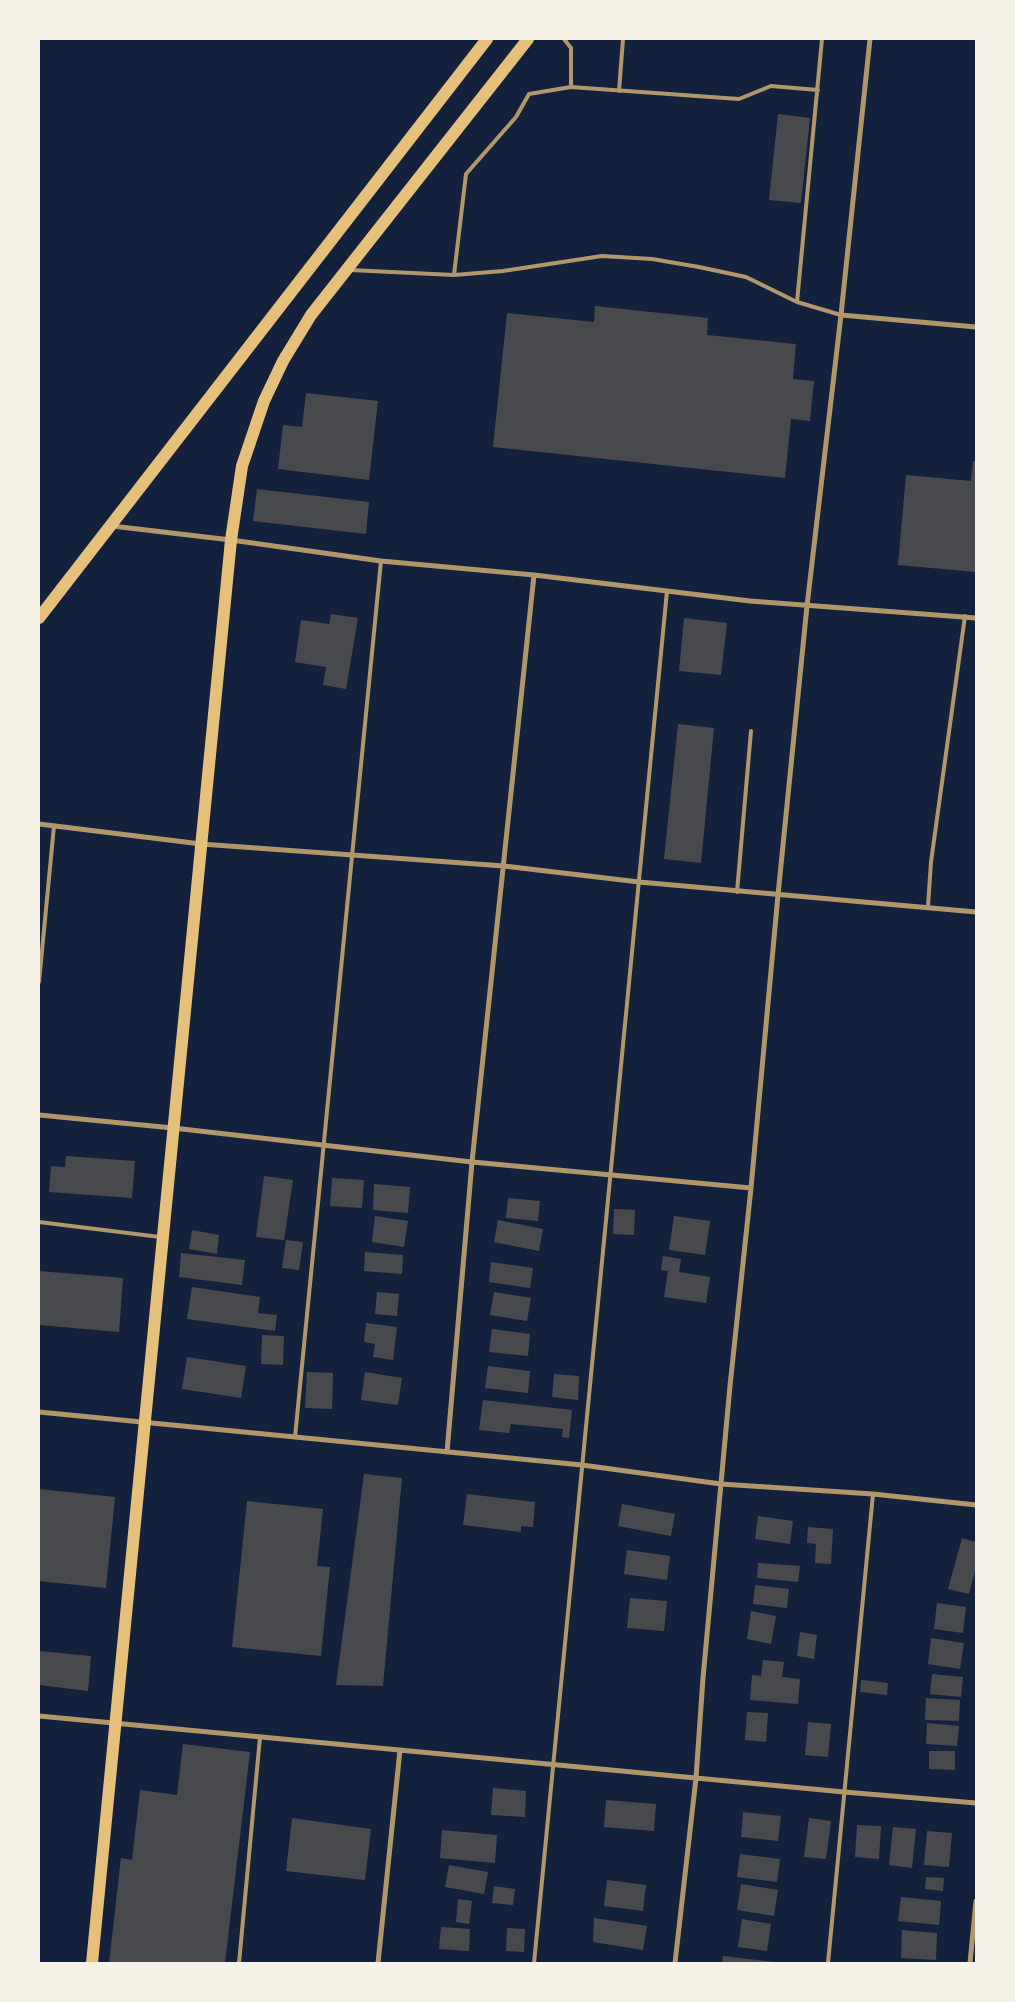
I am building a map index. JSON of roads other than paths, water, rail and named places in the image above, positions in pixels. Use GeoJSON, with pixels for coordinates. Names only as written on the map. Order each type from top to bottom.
{"type":"FeatureCollection","features":[{"type":"Feature","properties":{"kind":"main road"},"geometry":{"type":"LineString","coordinates":[[39,618],[487,39]]}},
{"type":"Feature","properties":{"kind":"main road"},"geometry":{"type":"LineString","coordinates":[[92,1963],[231,540],[242,466],[264,401],[283,361],[311,315],[528,39]]}},
{"type":"Feature","properties":{"kind":"street"},"geometry":{"type":"LineString","coordinates":[[676,1963],[696,1778],[721,1484],[807,606],[841,315],[870,39]]}},
{"type":"Feature","properties":{"kind":"street"},"geometry":{"type":"LineString","coordinates":[[841,315],[976,327]]}},
{"type":"Feature","properties":{"kind":"street"},"geometry":{"type":"LineString","coordinates":[[110,526],[231,540],[381,561],[534,574],[750,601],[976,618]]}},
{"type":"Feature","properties":{"kind":"street"},"geometry":{"type":"LineString","coordinates":[[447,1452],[472,1162],[534,574]]}},
{"type":"Feature","properties":{"kind":"street"},"geometry":{"type":"LineString","coordinates":[[39,824],[201,844],[504,866],[737,892],[928,906],[976,912]]}},
{"type":"Feature","properties":{"kind":"street"},"geometry":{"type":"LineString","coordinates":[[39,1115],[173,1128],[472,1162],[751,1188]]}},
{"type":"Feature","properties":{"kind":"street"},"geometry":{"type":"LineString","coordinates":[[39,1412],[582,1466],[721,1484],[873,1494],[976,1505]]}},
{"type":"Feature","properties":{"kind":"street"},"geometry":{"type":"LineString","coordinates":[[39,1716],[976,1803]]}},
{"type":"Feature","properties":{"kind":"street"},"geometry":{"type":"LineString","coordinates":[[378,1963],[400,1750]]}},
{"type":"Feature","properties":{"kind":"street"},"geometry":{"type":"LineString","coordinates":[[970,1963],[976,1901]]}},
{"type":"Feature","properties":{"kind":"lane"},"geometry":{"type":"LineString","coordinates":[[564,39],[571,48],[571,87]]}},
{"type":"Feature","properties":{"kind":"lane"},"geometry":{"type":"LineString","coordinates":[[619,90],[622,39]]}},
{"type":"Feature","properties":{"kind":"lane"},"geometry":{"type":"LineString","coordinates":[[797,302],[822,39]]}},
{"type":"Feature","properties":{"kind":"lane"},"geometry":{"type":"LineString","coordinates":[[454,275],[466,174],[516,116],[529,94],[571,87],[739,99],[771,86],[818,90]]}},
{"type":"Feature","properties":{"kind":"lane"},"geometry":{"type":"LineString","coordinates":[[348,270],[454,275],[503,271],[602,256],[652,259],[746,277],[797,302],[841,315]]}},
{"type":"Feature","properties":{"kind":"lane"},"geometry":{"type":"LineString","coordinates":[[295,1437],[381,561]]}},
{"type":"Feature","properties":{"kind":"lane"},"geometry":{"type":"LineString","coordinates":[[534,1963],[667,591]]}},
{"type":"Feature","properties":{"kind":"lane"},"geometry":{"type":"LineString","coordinates":[[928,906],[931,862],[965,616]]}},
{"type":"Feature","properties":{"kind":"lane"},"geometry":{"type":"LineString","coordinates":[[737,892],[751,731]]}},
{"type":"Feature","properties":{"kind":"lane"},"geometry":{"type":"LineString","coordinates":[[39,982],[54,826]]}},
{"type":"Feature","properties":{"kind":"lane"},"geometry":{"type":"LineString","coordinates":[[39,1222],[163,1238]]}},
{"type":"Feature","properties":{"kind":"lane"},"geometry":{"type":"LineString","coordinates":[[828,1963],[873,1494]]}},
{"type":"Feature","properties":{"kind":"lane"},"geometry":{"type":"LineString","coordinates":[[239,1963],[260,1737]]}}]}
